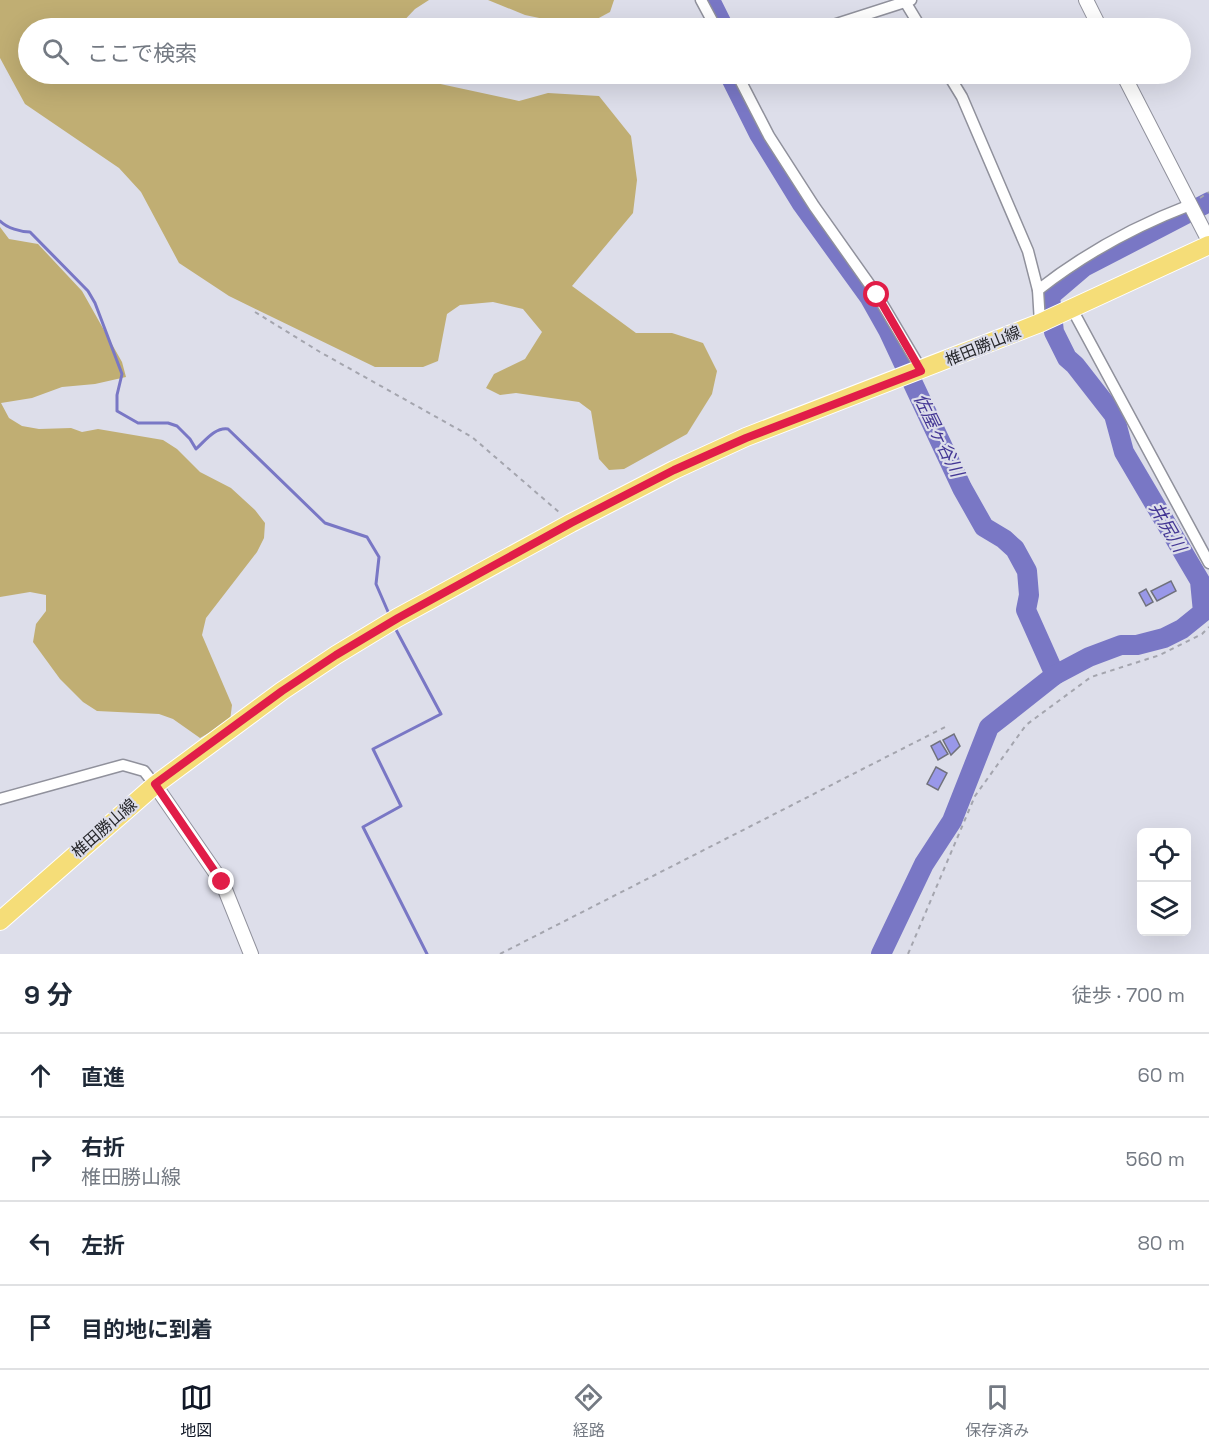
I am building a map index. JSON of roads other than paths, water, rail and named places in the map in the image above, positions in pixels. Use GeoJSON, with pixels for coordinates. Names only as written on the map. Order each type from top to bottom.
{"type":"FeatureCollection","features":[{"type":"Feature","properties":{"kind":"main road","name":"椎田勝山線"},"geometry":{"type":"LineString","coordinates":[[0,921],[155,784],[282,691],[398,618],[571,523],[674,470],[746,438],[1040,323],[1209,243]]}},
{"type":"Feature","properties":{"kind":"street"},"geometry":{"type":"LineString","coordinates":[[701,0],[711,18]]}},
{"type":"Feature","properties":{"kind":"street"},"geometry":{"type":"LineString","coordinates":[[1086,0],[1095,18]]}},
{"type":"Feature","properties":{"kind":"street"},"geometry":{"type":"LineString","coordinates":[[855,18],[907,1],[916,18]]}},
{"type":"Feature","properties":{"kind":"street"},"geometry":{"type":"LineString","coordinates":[[742,84],[769,136],[814,206],[877,295],[921,371]]}},
{"type":"Feature","properties":{"kind":"street"},"geometry":{"type":"LineString","coordinates":[[954,84],[962,97],[1028,251],[1038,290],[1040,323]]}},
{"type":"Feature","properties":{"kind":"street"},"geometry":{"type":"LineString","coordinates":[[1128,84],[1209,243]]}},
{"type":"Feature","properties":{"kind":"street"},"geometry":{"type":"LineString","coordinates":[[1038,290],[1070,265],[1101,247],[1164,215],[1190,205]]}},
{"type":"Feature","properties":{"kind":"street"},"geometry":{"type":"LineString","coordinates":[[1072,309],[1209,563]]}},
{"type":"Feature","properties":{"kind":"street"},"geometry":{"type":"LineString","coordinates":[[0,799],[123,765],[144,771],[222,882],[251,954]]}},
{"type":"Feature","properties":{"kind":"waterway","name":"佐屋ヶ谷川"},"geometry":{"type":"LineString","coordinates":[[710,0],[719,18]]}},
{"type":"Feature","properties":{"kind":"waterway","name":"佐屋ヶ谷川"},"geometry":{"type":"LineString","coordinates":[[734,84],[759,134],[802,204],[870,298],[888,330],[962,488],[984,527],[1015,549],[1027,571],[1029,595],[1026,610],[1055,675]]}},
{"type":"Feature","properties":{"kind":"waterway","name":"井尻川"},"geometry":{"type":"LineString","coordinates":[[881,954],[924,864],[952,821],[989,727],[1055,675],[1089,657],[1121,645],[1137,645],[1164,638],[1182,629],[1203,612],[1200,581],[1124,452],[1114,415],[1067,358],[1054,332],[1050,296],[1084,267],[1209,202]]}},
{"type":"Feature","properties":{"kind":"waterway"},"geometry":{"type":"LineString","coordinates":[[0,221],[14,229],[30,232],[88,291],[95,303],[122,374],[117,395],[117,411],[138,423],[168,423],[177,426],[196,449],[215,432],[228,429],[325,523],[367,537],[379,557],[376,584],[389,614]]}},
{"type":"Feature","properties":{"kind":"waterway","name":"井尻川"},"geometry":{"type":"LineString","coordinates":[[1203,612],[1209,606]]}},
{"type":"Feature","properties":{"kind":"waterway"},"geometry":{"type":"LineString","coordinates":[[394,626],[441,714],[373,749],[401,806],[363,827],[427,954]]}}]}
